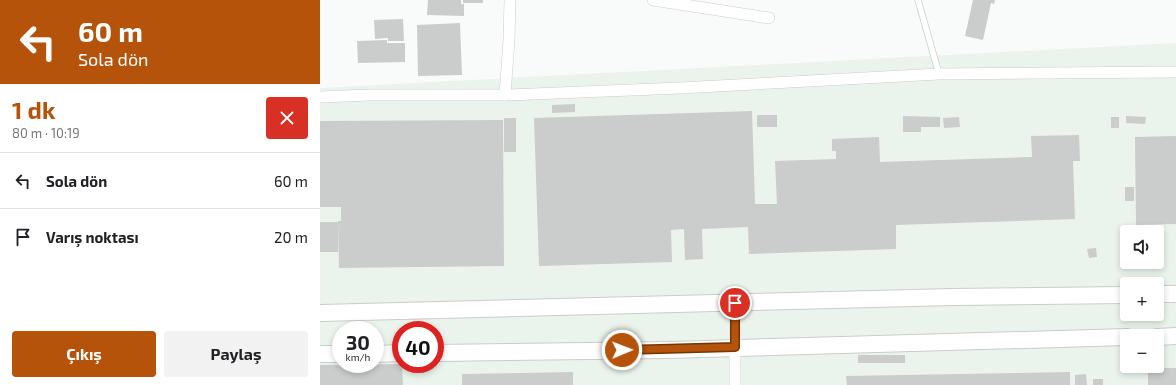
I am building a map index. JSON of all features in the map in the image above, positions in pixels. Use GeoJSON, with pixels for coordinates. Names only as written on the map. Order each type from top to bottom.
{"type":"FeatureCollection","features":[{"type":"Feature","properties":{"kind":"street"},"geometry":{"type":"LineString","coordinates":[[653,0],[769,18]]}},
{"type":"Feature","properties":{"kind":"street"},"geometry":{"type":"LineString","coordinates":[[505,95],[513,1]]}},
{"type":"Feature","properties":{"kind":"street"},"geometry":{"type":"LineString","coordinates":[[320,97],[369,95],[505,95],[938,74],[1176,72]]}},
{"type":"Feature","properties":{"kind":"street"},"geometry":{"type":"LineString","coordinates":[[1164,294],[1176,294]]}},
{"type":"Feature","properties":{"kind":"street"},"geometry":{"type":"LineString","coordinates":[[320,312],[953,297],[1120,295]]}},
{"type":"Feature","properties":{"kind":"street"},"geometry":{"type":"LineString","coordinates":[[735,303],[735,385]]}},
{"type":"Feature","properties":{"kind":"street"},"geometry":{"type":"LineString","coordinates":[[1164,336],[1176,336]]}},
{"type":"Feature","properties":{"kind":"street"},"geometry":{"type":"LineString","coordinates":[[444,353],[669,350],[1120,337]]}},
{"type":"Feature","properties":{"kind":"street"},"geometry":{"type":"LineString","coordinates":[[320,354],[332,354]]}},
{"type":"Feature","properties":{"kind":"lane"},"geometry":{"type":"LineString","coordinates":[[918,0],[938,74]]}},
{"type":"Feature","properties":{"kind":"shaded area"},"geometry":{"type":"Polygon","coordinates":[[[1176,43],[1176,385],[320,385],[320,88],[1176,43]]]}},
{"type":"Feature","properties":{"kind":"building"},"geometry":{"type":"Polygon","coordinates":[[[428,0],[461,0],[461,4],[464,4],[464,16],[427,15],[428,0]]]}},
{"type":"Feature","properties":{"kind":"building"},"geometry":{"type":"Polygon","coordinates":[[[463,0],[483,0],[483,3],[463,3],[463,0]]]}},
{"type":"Feature","properties":{"kind":"building"},"geometry":{"type":"Polygon","coordinates":[[[973,0],[995,0],[994,4],[991,3],[983,40],[965,36],[973,0]]]}},
{"type":"Feature","properties":{"kind":"building"},"geometry":{"type":"Polygon","coordinates":[[[403,19],[404,41],[388,41],[388,38],[375,39],[374,20],[403,19]]]}},
{"type":"Feature","properties":{"kind":"building"},"geometry":{"type":"Polygon","coordinates":[[[460,23],[462,75],[418,76],[417,25],[460,23]]]}},
{"type":"Feature","properties":{"kind":"building"},"geometry":{"type":"Polygon","coordinates":[[[387,40],[387,43],[405,43],[405,62],[358,63],[357,41],[387,40]]]}},
{"type":"Feature","properties":{"kind":"building"},"geometry":{"type":"Polygon","coordinates":[[[575,104],[575,112],[552,113],[552,105],[575,104]]]}},
{"type":"Feature","properties":{"kind":"building"},"geometry":{"type":"Polygon","coordinates":[[[752,111],[755,204],[777,204],[775,161],[836,159],[836,151],[832,151],[832,139],[879,137],[880,162],[1032,157],[1031,136],[1079,135],[1080,161],[1073,161],[1075,219],[896,225],[896,249],[749,254],[748,227],[702,229],[703,259],[685,260],[684,229],[671,230],[672,262],[539,266],[534,118],[752,111]]]}},
{"type":"Feature","properties":{"kind":"building"},"geometry":{"type":"Polygon","coordinates":[[[757,115],[777,115],[777,127],[757,127],[757,115]]]}},
{"type":"Feature","properties":{"kind":"building"},"geometry":{"type":"Polygon","coordinates":[[[903,116],[940,117],[940,127],[921,127],[921,132],[903,132],[903,116]]]}},
{"type":"Feature","properties":{"kind":"building"},"geometry":{"type":"Polygon","coordinates":[[[1126,116],[1146,117],[1145,124],[1126,123],[1126,116]]]}},
{"type":"Feature","properties":{"kind":"building"},"geometry":{"type":"Polygon","coordinates":[[[959,117],[960,127],[944,128],[943,118],[959,117]]]}},
{"type":"Feature","properties":{"kind":"building"},"geometry":{"type":"Polygon","coordinates":[[[1111,117],[1119,117],[1119,128],[1111,128],[1111,117]]]}},
{"type":"Feature","properties":{"kind":"building"},"geometry":{"type":"Polygon","coordinates":[[[504,118],[516,118],[516,152],[504,152],[504,118]]]}},
{"type":"Feature","properties":{"kind":"building"},"geometry":{"type":"Polygon","coordinates":[[[503,120],[504,266],[339,268],[338,221],[341,221],[341,207],[320,207],[320,121],[503,120]]]}},
{"type":"Feature","properties":{"kind":"building"},"geometry":{"type":"Polygon","coordinates":[[[1176,136],[1176,224],[1136,225],[1135,137],[1176,136]]]}},
{"type":"Feature","properties":{"kind":"building"},"geometry":{"type":"Polygon","coordinates":[[[1125,187],[1134,187],[1134,201],[1125,201],[1125,187]]]}},
{"type":"Feature","properties":{"kind":"building"},"geometry":{"type":"Polygon","coordinates":[[[320,222],[338,222],[338,252],[320,252],[320,222]]]}},
{"type":"Feature","properties":{"kind":"building"},"geometry":{"type":"Polygon","coordinates":[[[1096,248],[1097,257],[1089,258],[1087,249],[1096,248]]]}},
{"type":"Feature","properties":{"kind":"building"},"geometry":{"type":"Polygon","coordinates":[[[858,355],[905,355],[905,363],[858,363],[858,355]]]}},
{"type":"Feature","properties":{"kind":"building"},"geometry":{"type":"Polygon","coordinates":[[[384,364],[392,364],[392,373],[402,373],[403,385],[320,385],[320,365],[332,365],[332,373],[384,373],[384,364]]]}},
{"type":"Feature","properties":{"kind":"building"},"geometry":{"type":"Polygon","coordinates":[[[1164,368],[1176,368],[1176,385],[1148,385],[1148,373],[1164,373],[1164,368]]]}},
{"type":"Feature","properties":{"kind":"building"},"geometry":{"type":"Polygon","coordinates":[[[573,372],[573,385],[462,385],[462,374],[573,372]]]}},
{"type":"Feature","properties":{"kind":"building"},"geometry":{"type":"Polygon","coordinates":[[[1070,372],[1070,385],[847,385],[846,376],[1070,372]]]}},
{"type":"Feature","properties":{"kind":"building"},"geometry":{"type":"Polygon","coordinates":[[[1086,374],[1087,385],[1075,385],[1075,375],[1086,374]]]}},
{"type":"Feature","properties":{"kind":"building"},"geometry":{"type":"Polygon","coordinates":[[[1093,379],[1103,379],[1103,385],[1093,385],[1093,379]]]}},
{"type":"Feature","properties":{"kind":"route"},"geometry":{"type":"LineString","coordinates":[[622,350],[669,350],[735,347],[735,303]]}}]}
